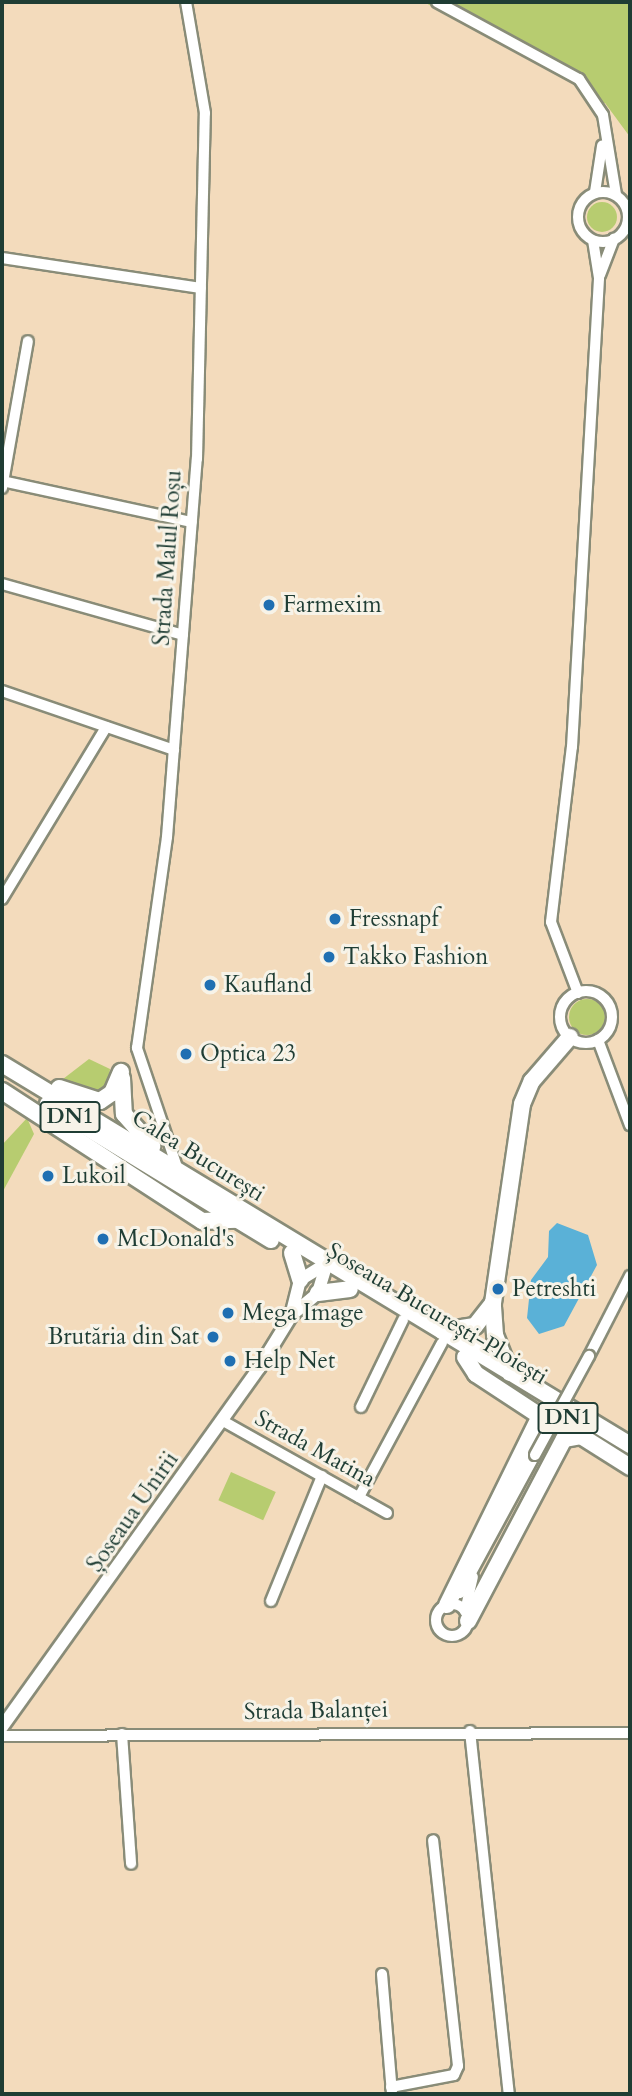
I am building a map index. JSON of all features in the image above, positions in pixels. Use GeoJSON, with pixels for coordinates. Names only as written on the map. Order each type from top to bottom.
{"type":"FeatureCollection","features":[{"type":"Feature","properties":{"kind":"highway"},"geometry":{"type":"LineString","coordinates":[[510,1373],[495,1335],[493,1303],[524,1096],[570,1037]]}},
{"type":"Feature","properties":{"kind":"highway"},"geometry":{"type":"LineString","coordinates":[[3,1069],[95,1101],[112,1093],[121,1072],[122,1108],[134,1128],[178,1170]]}},
{"type":"Feature","properties":{"kind":"highway","name":"Calea București"},"geometry":{"type":"LineString","coordinates":[[3,1069],[178,1170],[295,1249]]}},
{"type":"Feature","properties":{"kind":"highway","name":"Calea București"},"geometry":{"type":"LineString","coordinates":[[3,1069],[237,1220],[295,1249]]}},
{"type":"Feature","properties":{"kind":"highway"},"geometry":{"type":"LineString","coordinates":[[2,1091],[202,1221],[237,1220]]}},
{"type":"Feature","properties":{"kind":"highway"},"geometry":{"type":"LineString","coordinates":[[295,1249],[300,1280]]}},
{"type":"Feature","properties":{"kind":"highway","name":"Șoseaua București-Ploiești"},"geometry":{"type":"LineString","coordinates":[[295,1249],[440,1337],[464,1357],[630,1456]]}},
{"type":"Feature","properties":{"kind":"highway","name":"Șoseaua București-Ploiești"},"geometry":{"type":"LineString","coordinates":[[323,1268],[350,1289],[403,1320],[510,1373],[630,1445]]}},
{"type":"Feature","properties":{"kind":"highway"},"geometry":{"type":"LineString","coordinates":[[318,1293],[350,1289]]}},
{"type":"Feature","properties":{"kind":"highway"},"geometry":{"type":"LineString","coordinates":[[440,1337],[475,1326],[493,1303]]}},
{"type":"Feature","properties":{"kind":"highway"},"geometry":{"type":"LineString","coordinates":[[451,1605],[540,1416],[477,1374],[464,1357]]}},
{"type":"Feature","properties":{"kind":"highway"},"geometry":{"type":"LineString","coordinates":[[467,1616],[564,1439],[581,1436],[630,1467]]}},
{"type":"Feature","properties":{"kind":"main road"},"geometry":{"type":"LineString","coordinates":[[300,1280],[323,1268]]}},
{"type":"Feature","properties":{"kind":"main road"},"geometry":{"type":"LineString","coordinates":[[318,1293],[323,1268]]}},
{"type":"Feature","properties":{"kind":"main road","name":"Șoseaua Unirii"},"geometry":{"type":"LineString","coordinates":[[291,1316],[300,1280]]}},
{"type":"Feature","properties":{"kind":"main road","name":"Șoseaua Unirii"},"geometry":{"type":"LineString","coordinates":[[2,1727],[223,1421],[291,1316],[318,1293]]}},
{"type":"Feature","properties":{"kind":"street","name":"Strada Malul Roșu"},"geometry":{"type":"LineString","coordinates":[[178,1170],[139,1058],[138,1029],[174,750],[192,522],[205,97],[186,2]]}},
{"type":"Feature","properties":{"kind":"street"},"geometry":{"type":"LineString","coordinates":[[437,2],[572,73],[603,115],[616,194],[627,217],[614,239],[599,278]]}},
{"type":"Feature","properties":{"kind":"street"},"geometry":{"type":"LineString","coordinates":[[578,993],[551,922],[572,747],[599,278],[593,241],[580,230],[577,215],[595,192],[603,115]]}},
{"type":"Feature","properties":{"kind":"street"},"geometry":{"type":"LineString","coordinates":[[595,192],[616,194]]}},
{"type":"Feature","properties":{"kind":"street"},"geometry":{"type":"LineString","coordinates":[[593,241],[614,239]]}},
{"type":"Feature","properties":{"kind":"street"},"geometry":{"type":"LineString","coordinates":[[2,258],[201,288]]}},
{"type":"Feature","properties":{"kind":"street"},"geometry":{"type":"LineString","coordinates":[[2,488],[28,341]]}},
{"type":"Feature","properties":{"kind":"street"},"geometry":{"type":"LineString","coordinates":[[2,481],[192,522]]}},
{"type":"Feature","properties":{"kind":"street"},"geometry":{"type":"LineString","coordinates":[[2,584],[183,635]]}},
{"type":"Feature","properties":{"kind":"street"},"geometry":{"type":"LineString","coordinates":[[2,691],[174,750]]}},
{"type":"Feature","properties":{"kind":"street"},"geometry":{"type":"LineString","coordinates":[[2,899],[106,727]]}},
{"type":"Feature","properties":{"kind":"street"},"geometry":{"type":"LineString","coordinates":[[578,993],[561,1014],[570,1037],[598,1040]]}},
{"type":"Feature","properties":{"kind":"street"},"geometry":{"type":"LineString","coordinates":[[578,993],[596,993],[610,1007],[612,1022],[598,1040]]}},
{"type":"Feature","properties":{"kind":"street"},"geometry":{"type":"LineString","coordinates":[[598,1040],[630,1125]]}},
{"type":"Feature","properties":{"kind":"street"},"geometry":{"type":"LineString","coordinates":[[134,1128],[148,1128],[158,1114]]}},
{"type":"Feature","properties":{"kind":"street"},"geometry":{"type":"LineString","coordinates":[[473,1577],[467,1616],[461,1633],[441,1631],[437,1616],[451,1605],[473,1577],[630,1276]]}},
{"type":"Feature","properties":{"kind":"street"},"geometry":{"type":"LineString","coordinates":[[361,1407],[403,1320]]}},
{"type":"Feature","properties":{"kind":"street"},"geometry":{"type":"LineString","coordinates":[[359,1497],[440,1337]]}},
{"type":"Feature","properties":{"kind":"street","name":"Strada Matina"},"geometry":{"type":"LineString","coordinates":[[223,1421],[387,1513]]}},
{"type":"Feature","properties":{"kind":"street"},"geometry":{"type":"LineString","coordinates":[[271,1601],[322,1476]]}},
{"type":"Feature","properties":{"kind":"street"},"geometry":{"type":"LineString","coordinates":[[451,1605],[467,1616]]}},
{"type":"Feature","properties":{"kind":"street"},"geometry":{"type":"LineString","coordinates":[[470,1731],[509,2094]]}},
{"type":"Feature","properties":{"kind":"street","name":"Strada Balanței"},"geometry":{"type":"LineString","coordinates":[[2,1736],[470,1731],[630,1733]]}},
{"type":"Feature","properties":{"kind":"street"},"geometry":{"type":"LineString","coordinates":[[122,1734],[131,1864]]}},
{"type":"Feature","properties":{"kind":"street"},"geometry":{"type":"LineString","coordinates":[[382,1974],[392,2091],[454,2075],[458,2066],[433,1840]]}},
{"type":"Feature","properties":{"kind":"green space"},"geometry":{"type":"Polygon","coordinates":[[[424,2],[630,2],[630,137],[605,103],[590,106],[574,84],[424,2]]]}},
{"type":"Feature","properties":{"kind":"green space"},"geometry":{"type":"Polygon","coordinates":[[[602,202],[613,206],[617,217],[613,228],[602,232],[591,228],[587,217],[591,206],[602,202]]]}},
{"type":"Feature","properties":{"kind":"green space"},"geometry":{"type":"Polygon","coordinates":[[[587,999],[599,1005],[605,1017],[599,1029],[587,1035],[575,1029],[569,1017],[575,1005],[587,999]]]}},
{"type":"Feature","properties":{"kind":"green space"},"geometry":{"type":"Polygon","coordinates":[[[89,1059],[110,1069],[108,1086],[93,1094],[63,1079],[89,1059]]]}},
{"type":"Feature","properties":{"kind":"green space"},"geometry":{"type":"Polygon","coordinates":[[[27,1118],[34,1134],[2,1193],[2,1145],[27,1118]]]}},
{"type":"Feature","properties":{"kind":"green space"},"geometry":{"type":"Polygon","coordinates":[[[231,1472],[276,1492],[263,1520],[218,1500],[231,1472]]]}},
{"type":"Feature","properties":{"kind":"water"},"geometry":{"type":"Polygon","coordinates":[[[557,1223],[588,1235],[597,1265],[564,1326],[539,1334],[527,1318],[531,1280],[548,1257],[549,1231],[557,1223]]]}},
{"type":"Feature","properties":{"kind":"place","name":"Farmexim"},"geometry":{"type":"Point","coordinates":[269,605]}},
{"type":"Feature","properties":{"kind":"place","name":"Fressnapf"},"geometry":{"type":"Point","coordinates":[335,919]}},
{"type":"Feature","properties":{"kind":"place","name":"Takko Fashion"},"geometry":{"type":"Point","coordinates":[329,957]}},
{"type":"Feature","properties":{"kind":"place","name":"Kaufland"},"geometry":{"type":"Point","coordinates":[210,985]}},
{"type":"Feature","properties":{"kind":"place","name":"Optica 23"},"geometry":{"type":"Point","coordinates":[186,1054]}},
{"type":"Feature","properties":{"kind":"place","name":"Lukoil"},"geometry":{"type":"Point","coordinates":[48,1176]}},
{"type":"Feature","properties":{"kind":"place","name":"McDonald's"},"geometry":{"type":"Point","coordinates":[103,1239]}},
{"type":"Feature","properties":{"kind":"place","name":"Petreshti"},"geometry":{"type":"Point","coordinates":[498,1289]}},
{"type":"Feature","properties":{"kind":"place","name":"Mega Image"},"geometry":{"type":"Point","coordinates":[228,1313]}},
{"type":"Feature","properties":{"kind":"place","name":"Brutăria din Sat"},"geometry":{"type":"Point","coordinates":[213,1337]}},
{"type":"Feature","properties":{"kind":"place","name":"Help Net"},"geometry":{"type":"Point","coordinates":[230,1361]}}]}
